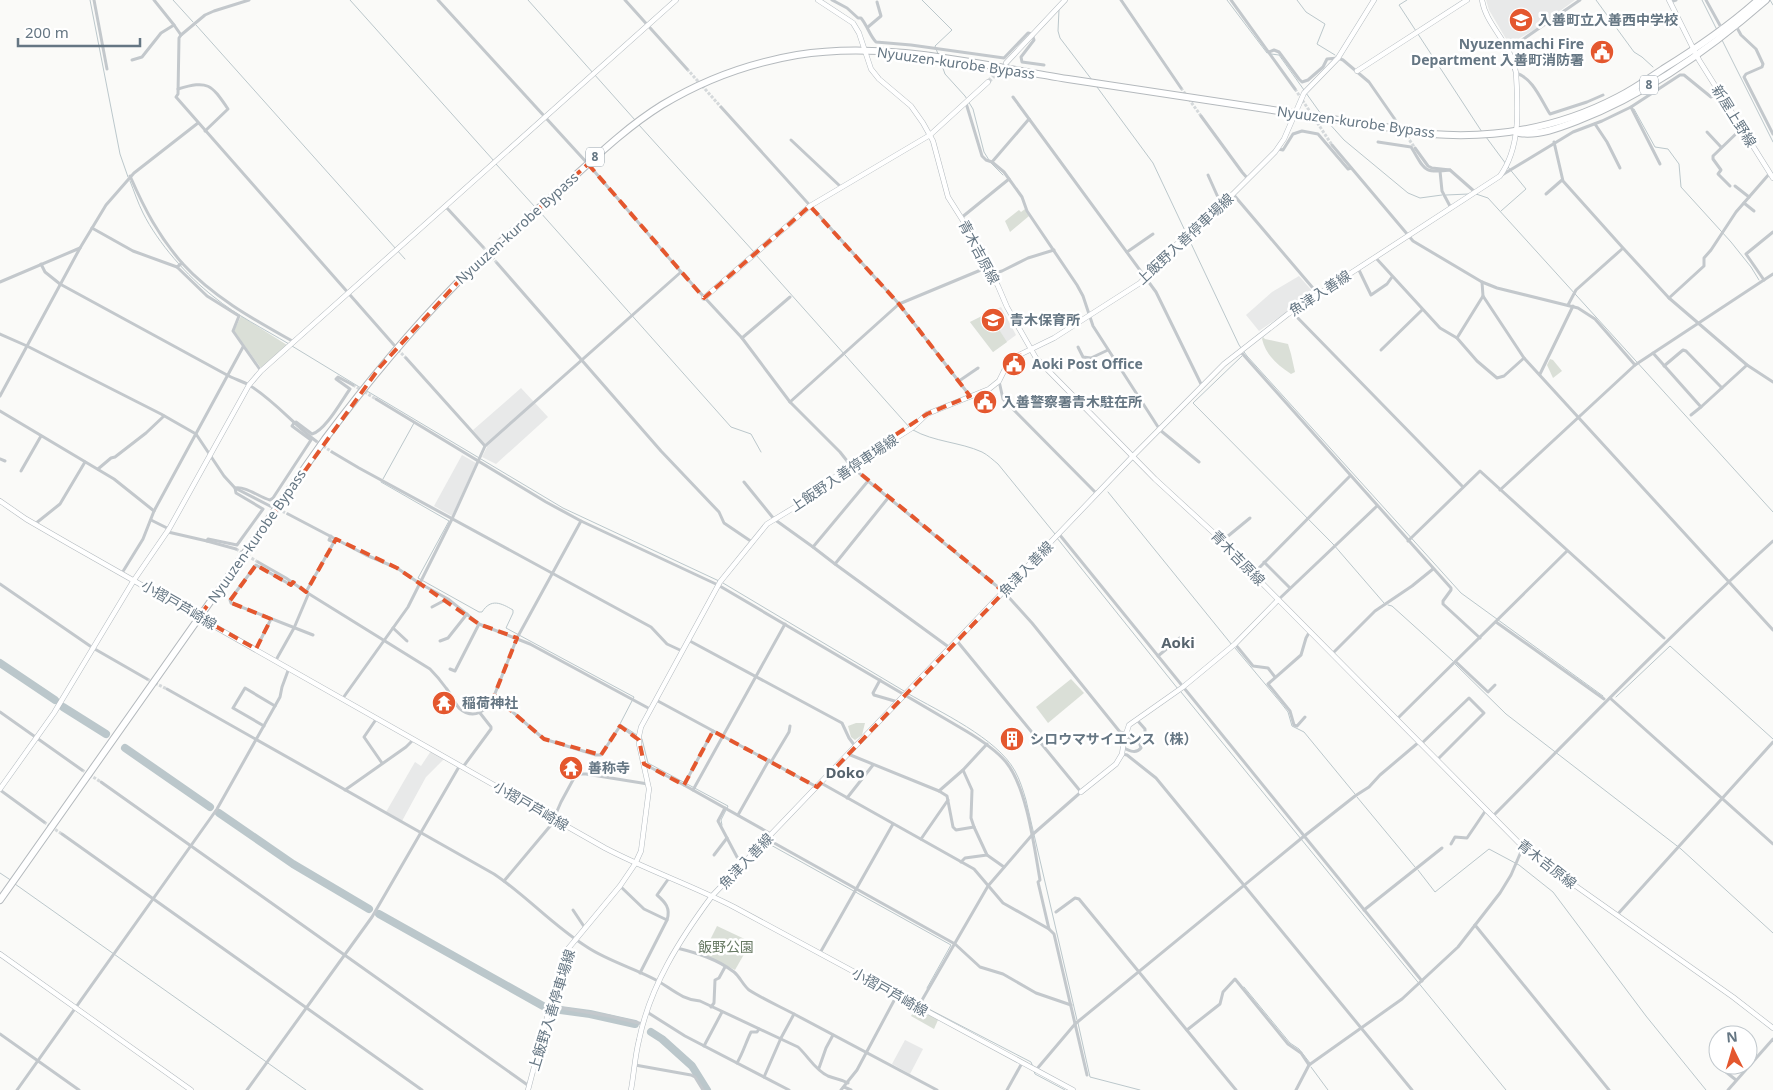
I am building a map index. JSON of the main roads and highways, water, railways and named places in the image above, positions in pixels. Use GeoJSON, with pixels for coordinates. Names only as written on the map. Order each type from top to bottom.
{"type":"FeatureCollection","features":[{"type":"Feature","properties":{"kind":"highway","name":"8"},"geometry":{"type":"LineString","coordinates":[[1515,132],[1529,135],[1546,131],[1622,102],[1724,31],[1758,0]]}},
{"type":"Feature","properties":{"kind":"highway","name":"8"},"geometry":{"type":"LineString","coordinates":[[1724,31],[1736,26],[1766,0]]}},
{"type":"Feature","properties":{"kind":"highway","name":"Nyuuzen-kurobe Bypass"},"geometry":{"type":"LineString","coordinates":[[0,900],[325,438],[380,367],[458,282],[588,164],[639,121],[660,106],[689,91],[726,74],[754,65],[800,55],[834,51],[866,51],[914,55],[1431,134],[1477,136],[1515,132]]}},
{"type":"Feature","properties":{"kind":"main road"},"geometry":{"type":"LineString","coordinates":[[0,790],[54,713],[134,580],[168,530],[249,385],[261,371],[676,0]]}},
{"type":"Feature","properties":{"kind":"main road","name":"青木吉原線"},"geometry":{"type":"LineString","coordinates":[[818,0],[853,23],[860,33],[871,69],[879,79],[911,106],[930,135],[948,197],[992,274],[1036,358],[1222,542],[1523,847],[1733,997],[1773,1028]]}},
{"type":"Feature","properties":{"kind":"main road"},"geometry":{"type":"LineString","coordinates":[[1006,63],[1065,0]]}},
{"type":"Feature","properties":{"kind":"main road","name":"上飯野入善停車場線"},"geometry":{"type":"LineString","coordinates":[[529,1088],[550,1006],[564,968],[568,950],[620,886],[635,864],[643,840],[648,784],[639,739],[641,727],[718,585],[767,524],[795,507],[816,489],[912,428],[926,414],[990,389],[999,381],[1005,368],[1013,358],[1054,338],[1089,314],[1133,288],[1145,278],[1169,251],[1234,194],[1277,149],[1284,139],[1304,93],[1338,58],[1374,0]]}},
{"type":"Feature","properties":{"kind":"main road"},"geometry":{"type":"LineString","coordinates":[[1357,71],[1467,0]]}},
{"type":"Feature","properties":{"kind":"main road","name":"魚津入善線"},"geometry":{"type":"LineString","coordinates":[[631,1090],[639,1039],[659,981],[676,948],[712,896],[1133,456],[1240,350],[1318,294],[1452,209],[1500,176],[1512,155],[1515,132],[1516,73],[1509,49],[1485,12],[1482,0]]}},
{"type":"Feature","properties":{"kind":"main road","name":"新屋上野線"},"geometry":{"type":"LineString","coordinates":[[1669,1],[1695,52],[1773,178]]}},
{"type":"Feature","properties":{"kind":"main road"},"geometry":{"type":"LineString","coordinates":[[704,298],[810,206],[930,135],[988,82]]}},
{"type":"Feature","properties":{"kind":"main road","name":"小摺戸芦崎線"},"geometry":{"type":"LineString","coordinates":[[0,502],[35,524],[635,864],[712,896],[1073,1090]]}},
{"type":"Feature","properties":{"kind":"main road"},"geometry":{"type":"LineString","coordinates":[[1081,792],[1116,764],[1124,748],[1125,734],[1129,725],[1183,687],[1235,644],[1278,600]]}},
{"type":"Feature","properties":{"kind":"main road"},"geometry":{"type":"LineString","coordinates":[[0,954],[192,1090]]}},
{"type":"Feature","properties":{"kind":"waterway"},"geometry":{"type":"LineString","coordinates":[[90,0],[120,154],[128,177]]}},
{"type":"Feature","properties":{"kind":"waterway"},"geometry":{"type":"LineString","coordinates":[[173,0],[193,22]]}},
{"type":"Feature","properties":{"kind":"waterway"},"geometry":{"type":"LineString","coordinates":[[350,0],[494,161]]}},
{"type":"Feature","properties":{"kind":"waterway"},"geometry":{"type":"LineString","coordinates":[[528,0],[635,120]]}},
{"type":"Feature","properties":{"kind":"waterway"},"geometry":{"type":"LineString","coordinates":[[922,0],[952,30],[935,46],[938,54]]}},
{"type":"Feature","properties":{"kind":"waterway"},"geometry":{"type":"LineString","coordinates":[[1227,0],[1267,53]]}},
{"type":"Feature","properties":{"kind":"waterway"},"geometry":{"type":"LineString","coordinates":[[1297,0],[1306,12],[1325,24],[1317,44],[1335,55]]}},
{"type":"Feature","properties":{"kind":"waterway"},"geometry":{"type":"LineString","coordinates":[[1407,0],[1399,5],[1482,132]]}},
{"type":"Feature","properties":{"kind":"waterway"},"geometry":{"type":"LineString","coordinates":[[1596,0],[1634,52],[1653,67]]}},
{"type":"Feature","properties":{"kind":"waterway"},"geometry":{"type":"LineString","coordinates":[[1702,0],[1717,30]]}},
{"type":"Feature","properties":{"kind":"waterway"},"geometry":{"type":"LineString","coordinates":[[1770,0],[1773,5]]}},
{"type":"Feature","properties":{"kind":"waterway"},"geometry":{"type":"LineString","coordinates":[[1059,10],[1058,31],[1060,38],[1092,80]]}},
{"type":"Feature","properties":{"kind":"waterway"},"geometry":{"type":"LineString","coordinates":[[196,25],[405,259]]}},
{"type":"Feature","properties":{"kind":"waterway"},"geometry":{"type":"LineString","coordinates":[[1722,40],[1773,142]]}},
{"type":"Feature","properties":{"kind":"waterway"},"geometry":{"type":"LineString","coordinates":[[1271,54],[1279,55],[1304,90]]}},
{"type":"Feature","properties":{"kind":"waterway"},"geometry":{"type":"LineString","coordinates":[[940,60],[945,74],[965,96],[973,109],[984,152],[989,160]]}},
{"type":"Feature","properties":{"kind":"waterway"},"geometry":{"type":"LineString","coordinates":[[1097,87],[1153,163],[1239,345],[1247,356],[1461,593],[1603,696]]}},
{"type":"Feature","properties":{"kind":"waterway"},"geometry":{"type":"LineString","coordinates":[[1306,93],[1321,114]]}},
{"type":"Feature","properties":{"kind":"waterway"},"geometry":{"type":"LineString","coordinates":[[1634,109],[1655,147],[1668,149],[1679,164],[1681,187],[1731,242],[1759,280]]}},
{"type":"Feature","properties":{"kind":"waterway"},"geometry":{"type":"LineString","coordinates":[[1327,121],[1344,140],[1408,193],[1420,198],[1442,195]]}},
{"type":"Feature","properties":{"kind":"waterway"},"geometry":{"type":"LineString","coordinates":[[639,125],[754,252]]}},
{"type":"Feature","properties":{"kind":"waterway"},"geometry":{"type":"LineString","coordinates":[[1486,137],[1506,164]]}},
{"type":"Feature","properties":{"kind":"waterway"},"geometry":{"type":"LineString","coordinates":[[991,163],[1003,175]]}},
{"type":"Feature","properties":{"kind":"waterway"},"geometry":{"type":"LineString","coordinates":[[496,164],[535,207]]}},
{"type":"Feature","properties":{"kind":"waterway"},"geometry":{"type":"LineString","coordinates":[[1501,211],[1526,189],[1508,167]]}},
{"type":"Feature","properties":{"kind":"waterway"},"geometry":{"type":"LineString","coordinates":[[130,181],[149,224],[184,269],[204,289],[223,304],[289,344]]}},
{"type":"Feature","properties":{"kind":"waterway"},"geometry":{"type":"LineString","coordinates":[[1446,195],[1469,194]]}},
{"type":"Feature","properties":{"kind":"waterway"},"geometry":{"type":"LineString","coordinates":[[1476,194],[1488,198],[1773,512]]}},
{"type":"Feature","properties":{"kind":"waterway"},"geometry":{"type":"LineString","coordinates":[[540,212],[731,427],[751,434],[761,452]]}},
{"type":"Feature","properties":{"kind":"waterway"},"geometry":{"type":"LineString","coordinates":[[756,255],[910,428]]}},
{"type":"Feature","properties":{"kind":"waterway"},"geometry":{"type":"LineString","coordinates":[[292,346],[361,388]]}},
{"type":"Feature","properties":{"kind":"waterway"},"geometry":{"type":"LineString","coordinates":[[1242,356],[1193,403],[1333,544],[1384,603]]}},
{"type":"Feature","properties":{"kind":"waterway"},"geometry":{"type":"LineString","coordinates":[[367,391],[563,508],[719,581]]}},
{"type":"Feature","properties":{"kind":"waterway"},"geometry":{"type":"LineString","coordinates":[[383,479],[414,423]]}},
{"type":"Feature","properties":{"kind":"waterway"},"geometry":{"type":"LineString","coordinates":[[913,430],[930,437],[974,449],[988,456],[998,464],[1055,534]]}},
{"type":"Feature","properties":{"kind":"waterway"},"geometry":{"type":"LineString","coordinates":[[381,482],[449,521],[418,578],[479,612],[482,612],[493,603],[504,605],[513,610],[506,628],[634,697],[620,724],[637,735]]}},
{"type":"Feature","properties":{"kind":"waterway"},"geometry":{"type":"LineString","coordinates":[[1108,492],[1232,645]]}},
{"type":"Feature","properties":{"kind":"waterway"},"geometry":{"type":"LineString","coordinates":[[1057,538],[1178,689]]}},
{"type":"Feature","properties":{"kind":"waterway"},"geometry":{"type":"LineString","coordinates":[[723,583],[904,691]]}},
{"type":"Feature","properties":{"kind":"waterway"},"geometry":{"type":"LineString","coordinates":[[1388,605],[1392,606],[1453,661]]}},
{"type":"Feature","properties":{"kind":"waterway"},"geometry":{"type":"LineString","coordinates":[[1616,697],[1670,646],[1773,739]]}},
{"type":"Feature","properties":{"kind":"waterway"},"geometry":{"type":"LineString","coordinates":[[1235,648],[1288,712],[1292,726],[1304,732],[1355,794]]}},
{"type":"Feature","properties":{"kind":"waterway"},"geometry":{"type":"LineString","coordinates":[[0,663],[55,700]]}},
{"type":"Feature","properties":{"kind":"waterway"},"geometry":{"type":"LineString","coordinates":[[1455,664],[1506,714],[1681,849],[1773,933]]}},
{"type":"Feature","properties":{"kind":"waterway"},"geometry":{"type":"LineString","coordinates":[[1181,692],[1506,1090]]}},
{"type":"Feature","properties":{"kind":"waterway"},"geometry":{"type":"LineString","coordinates":[[907,693],[951,717],[982,737],[1007,759],[1017,774],[1026,800],[1077,1020]]}},
{"type":"Feature","properties":{"kind":"waterway"},"geometry":{"type":"LineString","coordinates":[[63,707],[106,734]]}},
{"type":"Feature","properties":{"kind":"waterway"},"geometry":{"type":"LineString","coordinates":[[642,739],[648,763],[728,806],[721,820],[722,825]]}},
{"type":"Feature","properties":{"kind":"waterway"},"geometry":{"type":"LineString","coordinates":[[125,748],[210,807]]}},
{"type":"Feature","properties":{"kind":"waterway"},"geometry":{"type":"LineString","coordinates":[[1357,797],[1415,867]]}},
{"type":"Feature","properties":{"kind":"waterway"},"geometry":{"type":"LineString","coordinates":[[219,813],[293,864],[369,909]]}},
{"type":"Feature","properties":{"kind":"waterway"},"geometry":{"type":"LineString","coordinates":[[751,857],[755,858],[769,844],[951,945],[927,988]]}},
{"type":"Feature","properties":{"kind":"waterway"},"geometry":{"type":"LineString","coordinates":[[1418,870],[1435,892],[1489,849],[1519,865],[1553,892],[1646,1016],[1706,1090]]}},
{"type":"Feature","properties":{"kind":"waterway"},"geometry":{"type":"LineString","coordinates":[[739,857],[747,857]]}},
{"type":"Feature","properties":{"kind":"waterway"},"geometry":{"type":"LineString","coordinates":[[0,873],[12,881]]}},
{"type":"Feature","properties":{"kind":"waterway"},"geometry":{"type":"LineString","coordinates":[[15,884],[306,1090]]}},
{"type":"Feature","properties":{"kind":"waterway"},"geometry":{"type":"LineString","coordinates":[[379,914],[543,1006]]}},
{"type":"Feature","properties":{"kind":"waterway"},"geometry":{"type":"LineString","coordinates":[[1244,987],[1290,1043],[1299,1049],[1310,1063]]}},
{"type":"Feature","properties":{"kind":"waterway"},"geometry":{"type":"LineString","coordinates":[[921,1003],[923,1006],[1031,1062],[1033,1067]]}},
{"type":"Feature","properties":{"kind":"waterway"},"geometry":{"type":"LineString","coordinates":[[553,1009],[590,1014],[635,1024]]}},
{"type":"Feature","properties":{"kind":"waterway"},"geometry":{"type":"LineString","coordinates":[[1078,1023],[1090,1077],[1140,1090]]}},
{"type":"Feature","properties":{"kind":"waterway"},"geometry":{"type":"LineString","coordinates":[[651,1032],[662,1039],[692,1066],[707,1090]]}},
{"type":"Feature","properties":{"kind":"waterway"},"geometry":{"type":"LineString","coordinates":[[1311,1067],[1328,1090]]}},
{"type":"Feature","properties":{"kind":"waterway"},"geometry":{"type":"LineString","coordinates":[[1034,1071],[1035,1074],[1065,1090]]}},
{"type":"Feature","properties":{"kind":"tunnel"},"geometry":{"type":"LineString","coordinates":[[988,82],[1002,67]]}},
{"type":"Feature","properties":{"kind":"tunnel"},"geometry":{"type":"LineString","coordinates":[[687,69],[721,107]]}},
{"type":"Feature","properties":{"kind":"tunnel"},"geometry":{"type":"LineString","coordinates":[[1181,88],[1201,116]]}},
{"type":"Feature","properties":{"kind":"tunnel"},"geometry":{"type":"LineString","coordinates":[[1295,89],[1332,145]]}},
{"type":"Feature","properties":{"kind":"tunnel"},"geometry":{"type":"LineString","coordinates":[[1394,118],[1415,148]]}},
{"type":"Feature","properties":{"kind":"tunnel"},"geometry":{"type":"LineString","coordinates":[[483,247],[497,263]]}},
{"type":"Feature","properties":{"kind":"tunnel"},"geometry":{"type":"LineString","coordinates":[[398,350],[406,358]]}},
{"type":"Feature","properties":{"kind":"tunnel"},"geometry":{"type":"LineString","coordinates":[[353,385],[376,399]]}},
{"type":"Feature","properties":{"kind":"tunnel"},"geometry":{"type":"LineString","coordinates":[[316,441],[332,452]]}},
{"type":"Feature","properties":{"kind":"tunnel"},"geometry":{"type":"LineString","coordinates":[[270,506],[288,514]]}},
{"type":"Feature","properties":{"kind":"tunnel"},"geometry":{"type":"LineString","coordinates":[[236,549],[258,562]]}},
{"type":"Feature","properties":{"kind":"tunnel"},"geometry":{"type":"LineString","coordinates":[[147,679],[167,689]]}},
{"type":"Feature","properties":{"kind":"tunnel"},"geometry":{"type":"LineString","coordinates":[[82,770],[101,782]]}},
{"type":"Feature","properties":{"kind":"tunnel"},"geometry":{"type":"LineString","coordinates":[[44,822],[62,834]]}},
{"type":"Feature","properties":{"kind":"place","name":"入善町立入善西中学校"},"geometry":{"type":"Point","coordinates":[1521,20]}},
{"type":"Feature","properties":{"kind":"place","name":"Nyuzenmachi Fire Department 入善町消防署"},"geometry":{"type":"Point","coordinates":[1602,52]}},
{"type":"Feature","properties":{"kind":"place","name":"青木保育所"},"geometry":{"type":"Point","coordinates":[993,320]}},
{"type":"Feature","properties":{"kind":"place","name":"Aoki Post Office"},"geometry":{"type":"Point","coordinates":[1014,364]}},
{"type":"Feature","properties":{"kind":"place","name":"入善警察署青木駐在所"},"geometry":{"type":"Point","coordinates":[985,402]}},
{"type":"Feature","properties":{"kind":"place","name":"稲荷神社"},"geometry":{"type":"Point","coordinates":[444,703]}},
{"type":"Feature","properties":{"kind":"place","name":"シロウマサイエンス（株）"},"geometry":{"type":"Point","coordinates":[1012,739]}},
{"type":"Feature","properties":{"kind":"place","name":"善称寺"},"geometry":{"type":"Point","coordinates":[571,768]}},
{"type":"Feature","properties":{"kind":"district","name":"Aoki"},"geometry":{"type":"Point","coordinates":[1178,643]}},
{"type":"Feature","properties":{"kind":"district","name":"Doko"},"geometry":{"type":"Point","coordinates":[845,773]}},
{"type":"Feature","properties":{"kind":"park label","name":"飯野公園"},"geometry":{"type":"Point","coordinates":[726,947]}}]}
